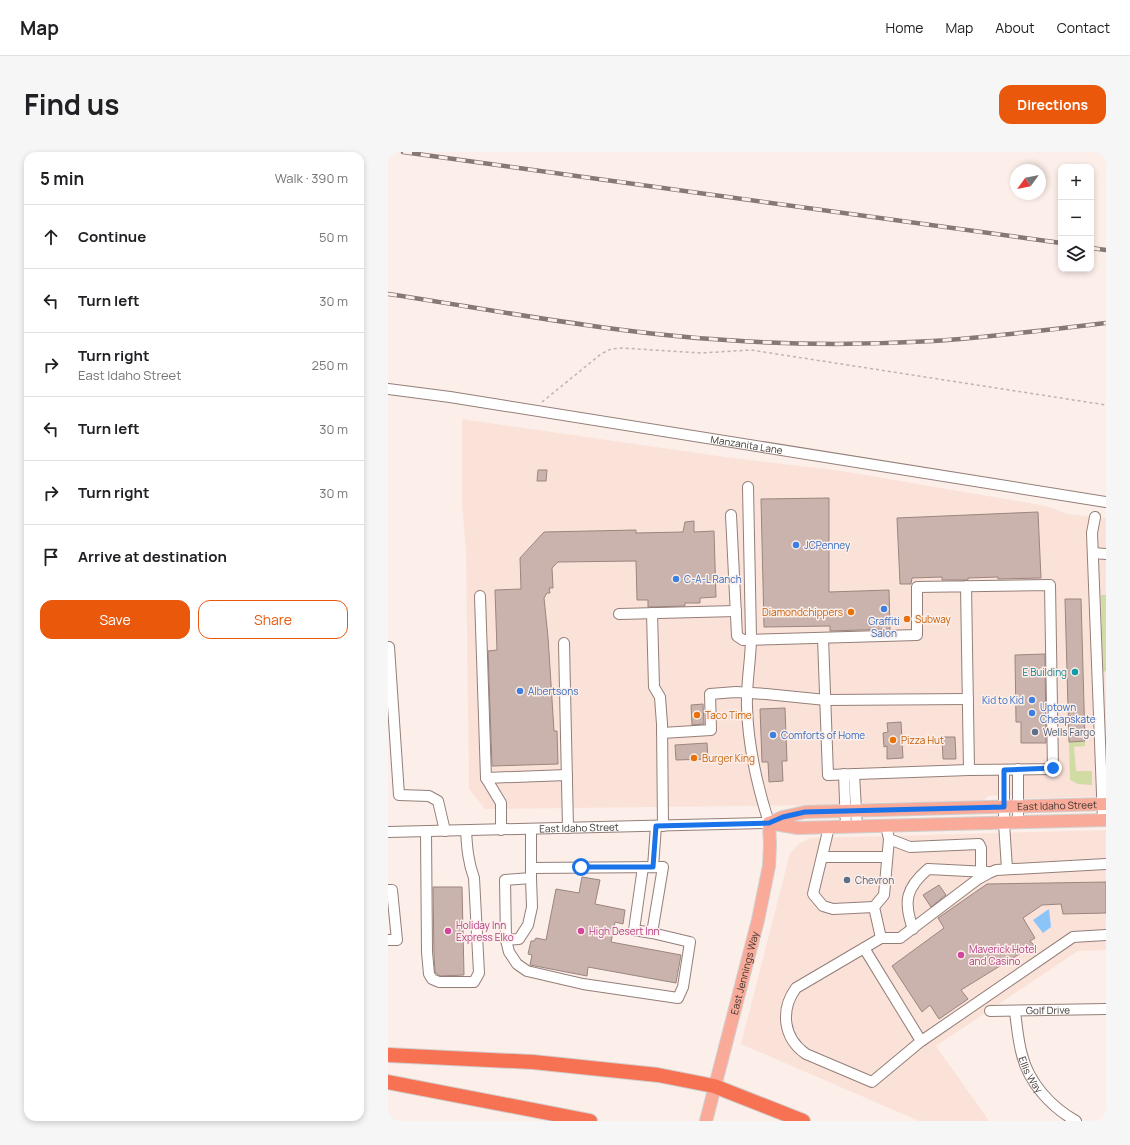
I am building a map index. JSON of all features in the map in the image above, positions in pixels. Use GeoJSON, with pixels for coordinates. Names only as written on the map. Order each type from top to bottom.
{"type":"FeatureCollection","features":[{"type":"Feature","properties":{"kind":"highway"},"geometry":{"type":"LineString","coordinates":[[388,1055],[533,1062],[658,1075],[714,1086],[803,1121]]}},
{"type":"Feature","properties":{"kind":"highway"},"geometry":{"type":"LineString","coordinates":[[388,1082],[590,1121]]}},
{"type":"Feature","properties":{"kind":"main road","name":"East Idaho Street"},"geometry":{"type":"LineString","coordinates":[[769,823],[783,817],[805,812],[1104,804]]}},
{"type":"Feature","properties":{"kind":"main road","name":"East Idaho Street"},"geometry":{"type":"LineString","coordinates":[[769,823],[790,828],[1104,820]]}},
{"type":"Feature","properties":{"kind":"main road","name":"East Jennings Way"},"geometry":{"type":"LineString","coordinates":[[706,1121],[758,920],[767,874],[770,849],[769,823]]}},
{"type":"Feature","properties":{"kind":"street","name":"Manzanita Lane"},"geometry":{"type":"LineString","coordinates":[[388,389],[531,410],[1106,502]]}},
{"type":"Feature","properties":{"kind":"street"},"geometry":{"type":"LineString","coordinates":[[748,487],[751,639],[746,706],[750,743],[759,791],[769,823]]}},
{"type":"Feature","properties":{"kind":"street"},"geometry":{"type":"LineString","coordinates":[[731,515],[737,636],[743,640],[751,639],[917,636],[917,587],[1050,585],[1053,768],[828,775],[824,638]]}},
{"type":"Feature","properties":{"kind":"street"},"geometry":{"type":"LineString","coordinates":[[1095,517],[1092,530],[1102,677],[1104,820]]}},
{"type":"Feature","properties":{"kind":"street"},"geometry":{"type":"LineString","coordinates":[[1093,554],[1106,554]]}},
{"type":"Feature","properties":{"kind":"street"},"geometry":{"type":"LineString","coordinates":[[966,586],[969,770]]}},
{"type":"Feature","properties":{"kind":"street"},"geometry":{"type":"LineString","coordinates":[[480,596],[486,778],[501,803],[501,830]]}},
{"type":"Feature","properties":{"kind":"street"},"geometry":{"type":"LineString","coordinates":[[619,614],[736,611]]}},
{"type":"Feature","properties":{"kind":"street"},"geometry":{"type":"LineString","coordinates":[[652,613],[654,687],[660,697],[662,733],[659,826],[648,867],[634,930],[690,942],[683,987],[678,998],[583,984],[527,971],[517,964],[509,952],[506,940],[505,880],[531,873],[648,867],[663,867],[652,933]]}},
{"type":"Feature","properties":{"kind":"street"},"geometry":{"type":"LineString","coordinates":[[564,644],[568,828]]}},
{"type":"Feature","properties":{"kind":"street"},"geometry":{"type":"LineString","coordinates":[[389,647],[399,795],[429,796],[438,801],[445,831]]}},
{"type":"Feature","properties":{"kind":"street"},"geometry":{"type":"LineString","coordinates":[[662,733],[712,730],[710,694],[747,693],[826,700],[968,699]]}},
{"type":"Feature","properties":{"kind":"street"},"geometry":{"type":"LineString","coordinates":[[1018,769],[1018,822]]}},
{"type":"Feature","properties":{"kind":"street"},"geometry":{"type":"LineString","coordinates":[[1004,770],[1004,823],[1007,869]]}},
{"type":"Feature","properties":{"kind":"street"},"geometry":{"type":"LineString","coordinates":[[849,774],[851,827]]}},
{"type":"Feature","properties":{"kind":"street"},"geometry":{"type":"LineString","coordinates":[[486,778],[567,776]]}},
{"type":"Feature","properties":{"kind":"street","name":"East Idaho Street"},"geometry":{"type":"LineString","coordinates":[[388,832],[769,823]]}},
{"type":"Feature","properties":{"kind":"street"},"geometry":{"type":"LineString","coordinates":[[829,827],[814,894],[823,906],[833,909],[874,907],[884,895],[889,839],[886,826]]}},
{"type":"Feature","properties":{"kind":"street"},"geometry":{"type":"LineString","coordinates":[[506,940],[519,939],[528,925],[532,907],[531,829]]}},
{"type":"Feature","properties":{"kind":"street"},"geometry":{"type":"LineString","coordinates":[[426,832],[427,945],[429,974],[432,979],[440,982],[474,982],[479,973],[475,886],[470,868],[466,831]]}},
{"type":"Feature","properties":{"kind":"street"},"geometry":{"type":"LineString","coordinates":[[889,839],[910,847],[971,843],[979,844],[985,872]]}},
{"type":"Feature","properties":{"kind":"street"},"geometry":{"type":"LineString","coordinates":[[822,857],[887,857]]}},
{"type":"Feature","properties":{"kind":"street"},"geometry":{"type":"LineString","coordinates":[[913,928],[908,910],[907,899],[915,881],[928,869],[985,872],[1007,869],[1106,864]]}},
{"type":"Feature","properties":{"kind":"street"},"geometry":{"type":"LineString","coordinates":[[985,872],[978,879],[900,938],[881,938],[796,988],[787,1004],[787,1024],[791,1039],[800,1050],[806,1054],[872,1082],[921,1042],[1073,937],[1106,935]]}},
{"type":"Feature","properties":{"kind":"street"},"geometry":{"type":"LineString","coordinates":[[388,890],[392,890],[397,940],[388,940]]}},
{"type":"Feature","properties":{"kind":"street"},"geometry":{"type":"LineString","coordinates":[[874,907],[881,938]]}},
{"type":"Feature","properties":{"kind":"street"},"geometry":{"type":"LineString","coordinates":[[864,948],[921,1042]]}},
{"type":"Feature","properties":{"kind":"street","name":"Golf Drive"},"geometry":{"type":"LineString","coordinates":[[990,1011],[1015,1012],[1106,1010]]}},
{"type":"Feature","properties":{"kind":"street","name":"Ellis Way"},"geometry":{"type":"LineString","coordinates":[[1015,1012],[1020,1050],[1029,1073],[1040,1090],[1055,1106],[1076,1121]]}},
{"type":"Feature","properties":{"kind":"path"},"geometry":{"type":"LineString","coordinates":[[531,410],[601,354],[611,349],[622,348],[701,353],[751,350],[1106,405]]}},
{"type":"Feature","properties":{"kind":"shaded area"},"geometry":{"type":"Polygon","coordinates":[[[462,419],[725,457],[842,471],[1046,506],[1067,514],[1106,518],[1106,796],[1014,799],[1010,795],[988,796],[984,801],[864,803],[860,799],[859,787],[841,788],[842,802],[838,805],[485,809],[469,789],[466,551],[462,504],[462,419]]]}},
{"type":"Feature","properties":{"kind":"shaded area"},"geometry":{"type":"Polygon","coordinates":[[[1106,830],[1106,950],[1078,951],[936,1046],[989,1121],[919,1121],[741,1044],[790,853],[800,843],[811,838],[1106,830]]]}},
{"type":"Feature","properties":{"kind":"green space"},"geometry":{"type":"Polygon","coordinates":[[[1101,595],[1106,595],[1106,671],[1103,672],[1101,595]]]}},
{"type":"Feature","properties":{"kind":"green space"},"geometry":{"type":"Polygon","coordinates":[[[1085,741],[1085,746],[1074,747],[1076,771],[1092,771],[1092,785],[1078,784],[1070,780],[1069,742],[1085,741]]]}},
{"type":"Feature","properties":{"kind":"water"},"geometry":{"type":"Polygon","coordinates":[[[1049,909],[1051,927],[1043,933],[1033,920],[1049,909]]]}},
{"type":"Feature","properties":{"kind":"building"},"geometry":{"type":"Polygon","coordinates":[[[538,470],[547,470],[546,481],[537,481],[538,470]]]}},
{"type":"Feature","properties":{"kind":"building","name":"JCPenney"},"geometry":{"type":"Polygon","coordinates":[[[829,498],[829,592],[889,590],[890,629],[830,631],[830,626],[764,627],[761,499],[829,498]]]}},
{"type":"Feature","properties":{"kind":"building"},"geometry":{"type":"Polygon","coordinates":[[[1038,512],[1041,578],[998,579],[998,577],[968,578],[968,580],[942,580],[942,577],[912,578],[911,584],[900,584],[897,518],[1038,512]]]}},
{"type":"Feature","properties":{"kind":"building"},"geometry":{"type":"Polygon","coordinates":[[[694,521],[694,532],[714,531],[716,597],[700,598],[700,603],[685,603],[685,606],[648,607],[648,600],[637,600],[636,561],[558,562],[552,568],[553,588],[549,588],[550,593],[547,593],[544,598],[554,731],[557,731],[558,764],[492,766],[488,651],[497,650],[495,590],[521,589],[520,558],[544,532],[636,530],[636,533],[683,532],[685,522],[694,521]]]}},
{"type":"Feature","properties":{"kind":"building","name":"E Building"},"geometry":{"type":"Polygon","coordinates":[[[1065,599],[1081,599],[1085,741],[1069,742],[1065,599]]]}},
{"type":"Feature","properties":{"kind":"building"},"geometry":{"type":"Polygon","coordinates":[[[1045,654],[1046,743],[1021,743],[1021,722],[1016,722],[1015,655],[1045,654]]]}},
{"type":"Feature","properties":{"kind":"building"},"geometry":{"type":"Polygon","coordinates":[[[703,704],[704,724],[692,725],[691,705],[703,704]]]}},
{"type":"Feature","properties":{"kind":"building","name":"Comforts of Home"},"geometry":{"type":"Polygon","coordinates":[[[785,708],[787,761],[782,761],[783,781],[769,782],[768,762],[762,762],[760,709],[785,708]]]}},
{"type":"Feature","properties":{"kind":"building","name":"Pizza Hut"},"geometry":{"type":"Polygon","coordinates":[[[901,722],[903,758],[887,759],[887,746],[884,747],[883,733],[888,732],[887,723],[901,722]]]}},
{"type":"Feature","properties":{"kind":"building"},"geometry":{"type":"Polygon","coordinates":[[[942,737],[955,737],[956,759],[943,759],[942,737]]]}},
{"type":"Feature","properties":{"kind":"building"},"geometry":{"type":"Polygon","coordinates":[[[707,743],[708,759],[676,760],[675,745],[707,743]]]}},
{"type":"Feature","properties":{"kind":"building","name":"High Desert Inn"},"geometry":{"type":"Polygon","coordinates":[[[582,877],[600,880],[595,904],[625,910],[623,924],[615,922],[611,942],[681,955],[676,983],[588,967],[587,976],[530,965],[532,955],[528,954],[531,941],[534,941],[536,938],[546,940],[556,889],[579,893],[582,877]]]}},
{"type":"Feature","properties":{"kind":"building","name":"Maverick Hotel and Casino"},"geometry":{"type":"Polygon","coordinates":[[[1106,882],[1106,913],[1063,914],[1061,904],[1042,905],[1023,918],[1035,938],[1030,941],[1034,945],[961,990],[968,999],[939,1019],[930,1005],[922,1012],[892,966],[944,928],[938,918],[987,884],[1106,882]]]}},
{"type":"Feature","properties":{"kind":"building"},"geometry":{"type":"Polygon","coordinates":[[[939,885],[946,895],[931,907],[923,895],[939,885]]]}},
{"type":"Feature","properties":{"kind":"building","name":"Holiday Inn Express Elko"},"geometry":{"type":"Polygon","coordinates":[[[433,887],[462,887],[464,975],[440,976],[435,972],[433,887]]]}},
{"type":"Feature","properties":{"kind":"railway"},"geometry":{"type":"LineString","coordinates":[[403,152],[1058,243]]}},
{"type":"Feature","properties":{"kind":"railway"},"geometry":{"type":"LineString","coordinates":[[1094,248],[1106,250]]}},
{"type":"Feature","properties":{"kind":"railway"},"geometry":{"type":"LineString","coordinates":[[388,294],[599,327],[684,337],[778,343],[855,344],[933,341],[1106,323]]}},
{"type":"Feature","properties":{"kind":"place","name":"JCPenney"},"geometry":{"type":"Point","coordinates":[796,545]}},
{"type":"Feature","properties":{"kind":"place","name":"C-A-L Ranch"},"geometry":{"type":"Point","coordinates":[676,579]}},
{"type":"Feature","properties":{"kind":"place","name":"Graffiti Salon"},"geometry":{"type":"Point","coordinates":[884,609]}},
{"type":"Feature","properties":{"kind":"place","name":"Diamondchippers"},"geometry":{"type":"Point","coordinates":[851,612]}},
{"type":"Feature","properties":{"kind":"place","name":"Subway"},"geometry":{"type":"Point","coordinates":[907,619]}},
{"type":"Feature","properties":{"kind":"place","name":"E Building"},"geometry":{"type":"Point","coordinates":[1075,672]}},
{"type":"Feature","properties":{"kind":"place","name":"Albertsons"},"geometry":{"type":"Point","coordinates":[520,691]}},
{"type":"Feature","properties":{"kind":"place","name":"Kid to Kid"},"geometry":{"type":"Point","coordinates":[1032,700]}},
{"type":"Feature","properties":{"kind":"place","name":"Uptown Cheapskate"},"geometry":{"type":"Point","coordinates":[1032,713]}},
{"type":"Feature","properties":{"kind":"place","name":"Taco Time"},"geometry":{"type":"Point","coordinates":[697,715]}},
{"type":"Feature","properties":{"kind":"place","name":"Wells Fargo"},"geometry":{"type":"Point","coordinates":[1035,732]}},
{"type":"Feature","properties":{"kind":"place","name":"Comforts of Home"},"geometry":{"type":"Point","coordinates":[773,735]}},
{"type":"Feature","properties":{"kind":"place","name":"Pizza Hut"},"geometry":{"type":"Point","coordinates":[893,740]}},
{"type":"Feature","properties":{"kind":"place","name":"Burger King"},"geometry":{"type":"Point","coordinates":[694,758]}},
{"type":"Feature","properties":{"kind":"place","name":"Chevron"},"geometry":{"type":"Point","coordinates":[847,880]}},
{"type":"Feature","properties":{"kind":"place","name":"Holiday Inn Express Elko"},"geometry":{"type":"Point","coordinates":[448,931]}},
{"type":"Feature","properties":{"kind":"place","name":"High Desert Inn"},"geometry":{"type":"Point","coordinates":[581,931]}},
{"type":"Feature","properties":{"kind":"place","name":"Maverick Hotel and Casino"},"geometry":{"type":"Point","coordinates":[961,955]}},
{"type":"Feature","properties":{"kind":"route"},"geometry":{"type":"LineString","coordinates":[[581,867],[653,867],[656,826],[769,823],[783,817],[805,812],[1004,807],[1004,770],[1053,768]]}}]}
